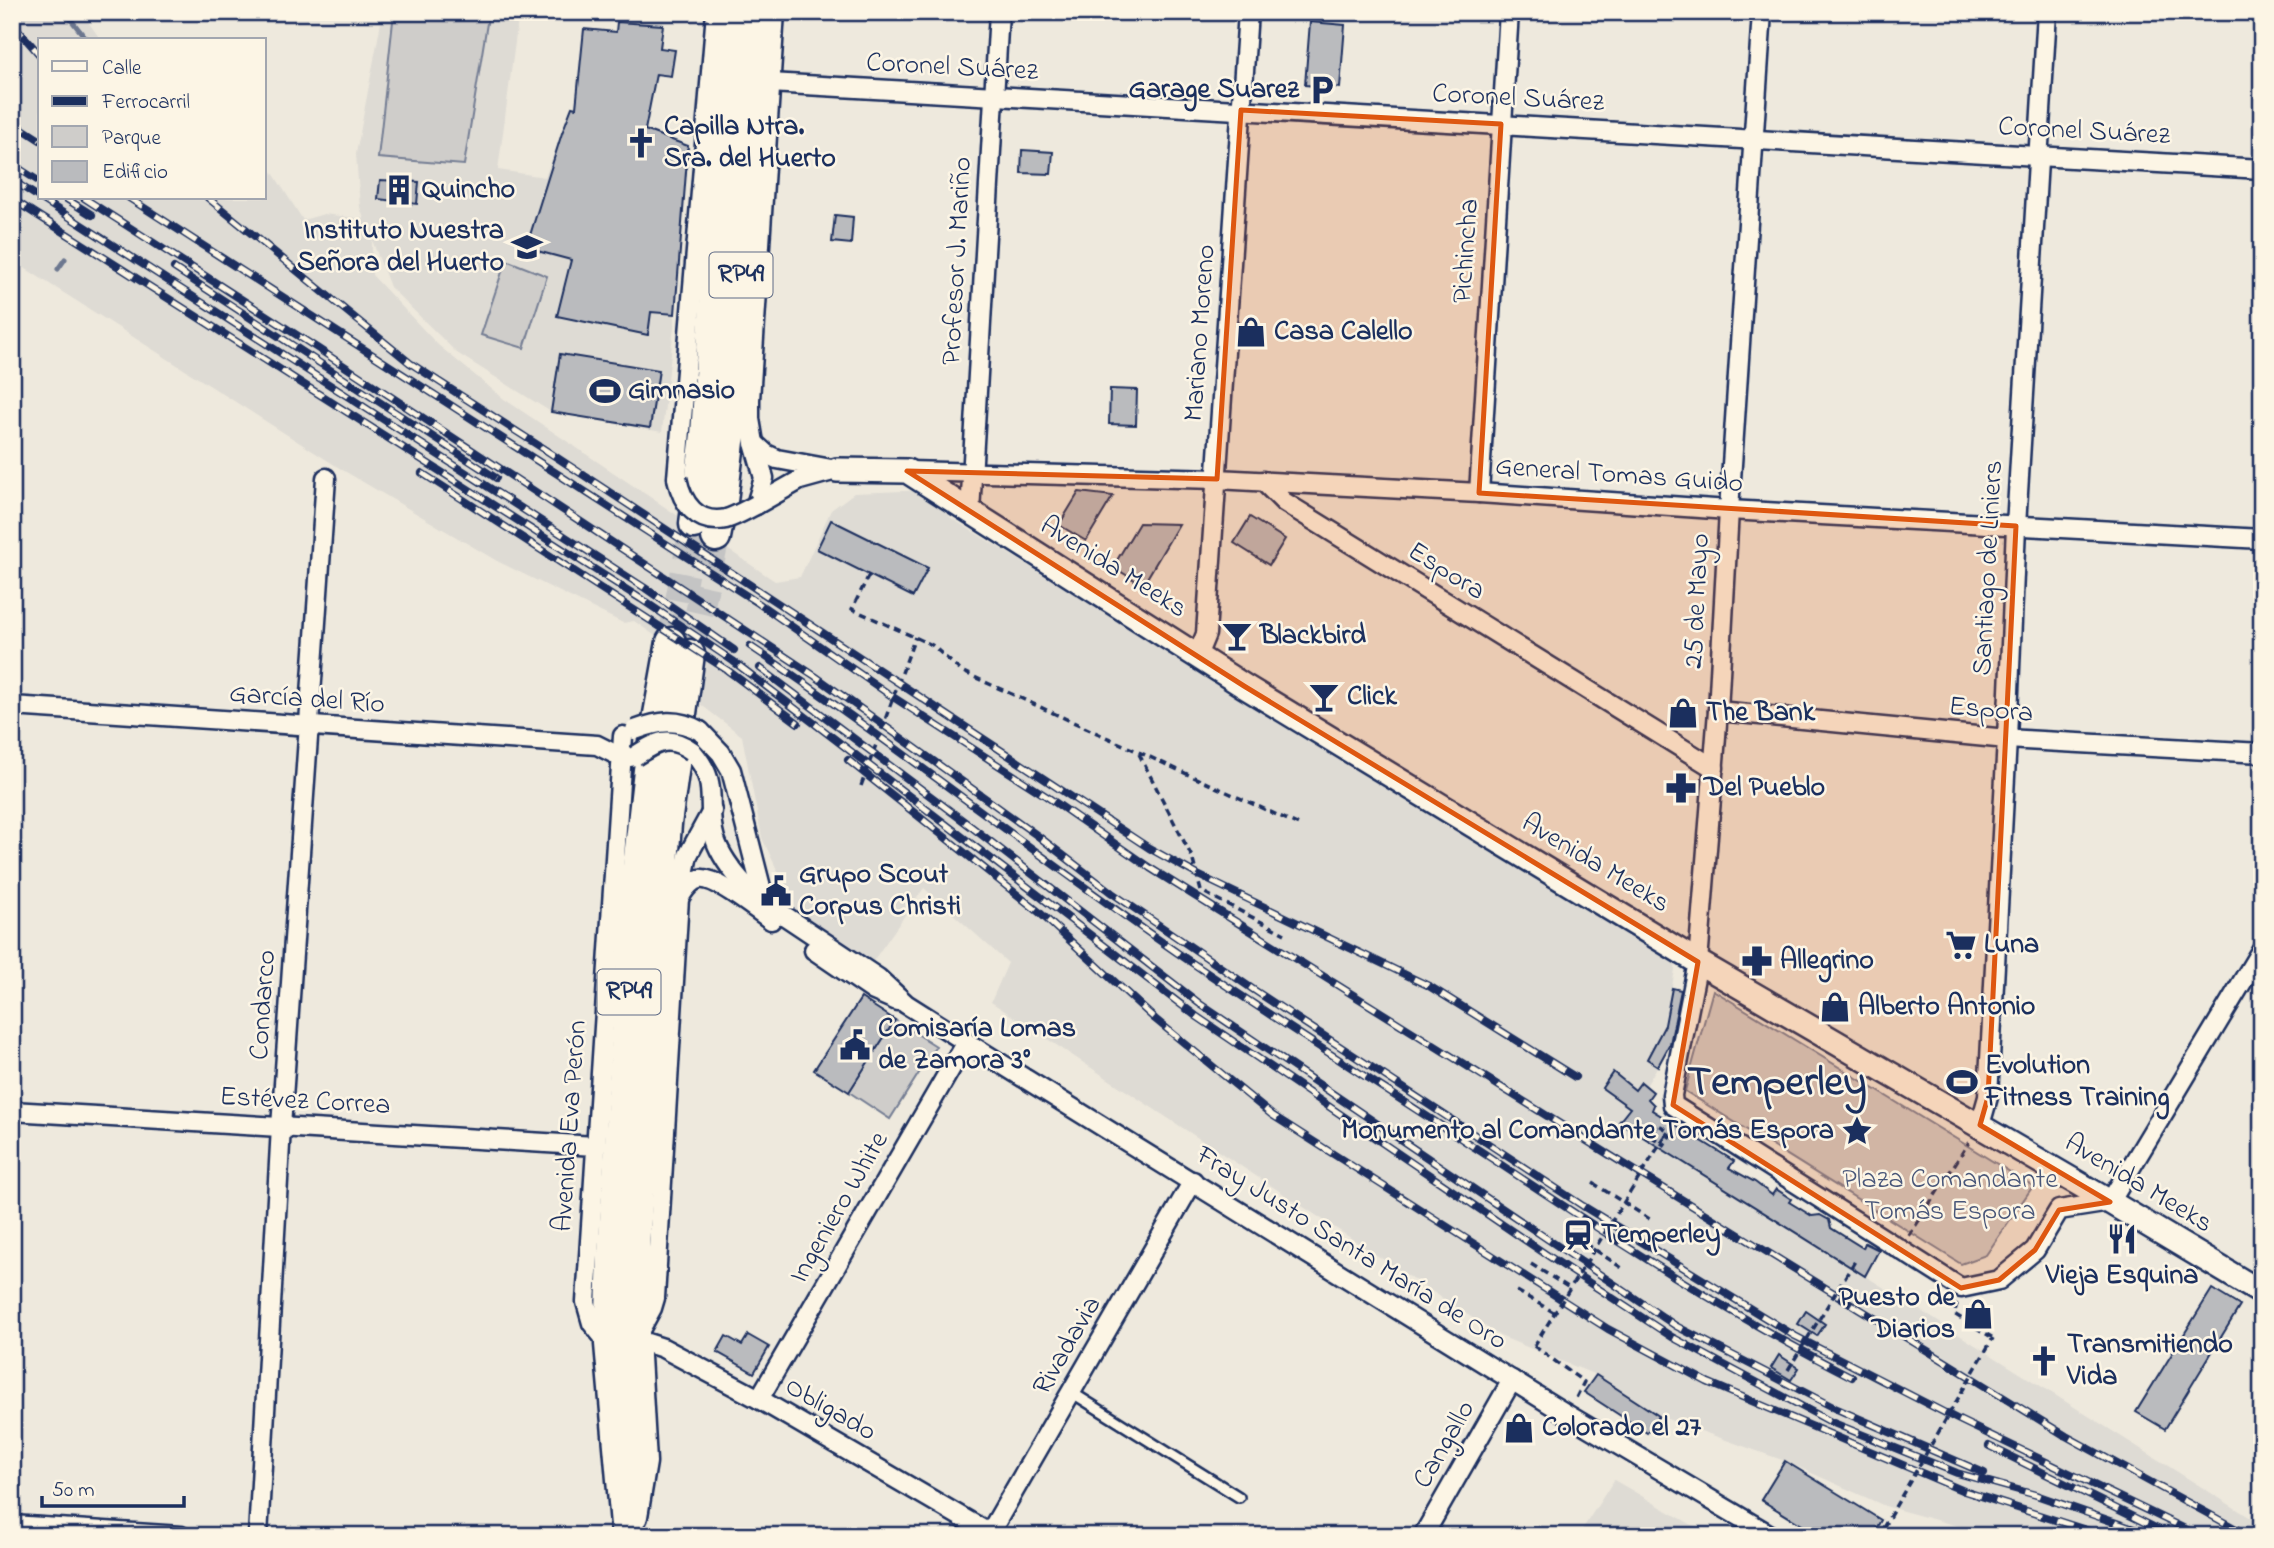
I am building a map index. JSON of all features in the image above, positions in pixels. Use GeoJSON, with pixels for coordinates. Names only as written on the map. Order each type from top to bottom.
{"type":"FeatureCollection","features":[{"type":"Feature","properties":{"kind":"main road","name":"RP49"},"geometry":{"type":"LineString","coordinates":[[734,12],[705,435],[705,531],[725,492],[731,433],[757,12]]}},
{"type":"Feature","properties":{"kind":"main road","name":"RP49"},"geometry":{"type":"LineString","coordinates":[[627,1536],[642,1462],[622,1341],[635,1245],[680,648]]}},
{"type":"Feature","properties":{"kind":"street"},"geometry":{"type":"LineString","coordinates":[[716,12],[677,478],[680,493],[685,503],[694,511],[715,520],[724,519],[756,505],[800,480],[837,470]]}},
{"type":"Feature","properties":{"kind":"street"},"geometry":{"type":"LineString","coordinates":[[756,505],[764,478],[754,443],[750,401],[775,12]]}},
{"type":"Feature","properties":{"kind":"street","name":"Profesor J. Mariño"},"geometry":{"type":"LineString","coordinates":[[970,512],[999,12]]}},
{"type":"Feature","properties":{"kind":"street","name":"Mariano Moreno"},"geometry":{"type":"LineString","coordinates":[[1198,656],[1206,634],[1248,12]]}},
{"type":"Feature","properties":{"kind":"street","name":"Pichincha"},"geometry":{"type":"LineString","coordinates":[[1479,493],[1509,12]]}},
{"type":"Feature","properties":{"kind":"street","name":"25 de Mayo"},"geometry":{"type":"LineString","coordinates":[[1762,12],[1714,768],[1698,962],[1672,1095],[1673,1105],[1900,1250]]}},
{"type":"Feature","properties":{"kind":"street","name":"Santiago de Liniers"},"geometry":{"type":"LineString","coordinates":[[1980,1125],[1988,1097],[2016,526],[2047,12]]}},
{"type":"Feature","properties":{"kind":"street","name":"Coronel Suárez"},"geometry":{"type":"LineString","coordinates":[[770,83],[2262,169]]}},
{"type":"Feature","properties":{"kind":"street"},"geometry":{"type":"LineString","coordinates":[[754,443],[766,454],[777,459],[837,470],[907,471]]}},
{"type":"Feature","properties":{"kind":"street","name":"General Tomas Guido"},"geometry":{"type":"LineString","coordinates":[[907,471],[1263,481],[2262,539]]}},
{"type":"Feature","properties":{"kind":"street","name":"Avenida Meeks"},"geometry":{"type":"LineString","coordinates":[[907,471],[1198,656],[1698,962],[1980,1125],[2262,1293]]}},
{"type":"Feature","properties":{"kind":"street","name":"Condarco"},"geometry":{"type":"LineString","coordinates":[[258,1536],[281,1127],[327,478]]}},
{"type":"Feature","properties":{"kind":"street","name":"Espora"},"geometry":{"type":"LineString","coordinates":[[1263,481],[1284,502],[1714,768]]}},
{"type":"Feature","properties":{"kind":"street","name":"García del Río"},"geometry":{"type":"LineString","coordinates":[[12,706],[597,745],[629,757]]}},
{"type":"Feature","properties":{"kind":"street","name":"Espora"},"geometry":{"type":"LineString","coordinates":[[1718,711],[2007,739],[2262,753]]}},
{"type":"Feature","properties":{"kind":"street","name":"García del Río"},"geometry":{"type":"LineString","coordinates":[[597,745],[665,720],[679,722],[700,731],[721,752],[731,771],[761,887],[763,909]]}},
{"type":"Feature","properties":{"kind":"street","name":"Avenida Eva Perón"},"geometry":{"type":"LineString","coordinates":[[622,1341],[592,1323],[586,1302],[629,733]]}},
{"type":"Feature","properties":{"kind":"street"},"geometry":{"type":"LineString","coordinates":[[629,757],[660,741],[675,742],[692,751],[704,764],[709,777],[716,841],[725,860],[763,909]]}},
{"type":"Feature","properties":{"kind":"street"},"geometry":{"type":"LineString","coordinates":[[622,1341],[652,1308],[655,1298],[679,898],[688,855],[712,811]]}},
{"type":"Feature","properties":{"kind":"street","name":"Fray Justo Santa María de Oro"},"geometry":{"type":"LineString","coordinates":[[679,898],[692,882],[708,880],[763,909],[878,978],[906,1004],[966,1042],[1568,1415],[1772,1536]]}},
{"type":"Feature","properties":{"kind":"street"},"geometry":{"type":"LineString","coordinates":[[1900,1250],[1961,1288],[1999,1280],[2035,1250],[2059,1210],[2110,1202],[2259,961]]}},
{"type":"Feature","properties":{"kind":"street","name":"Ingeniero White"},"geometry":{"type":"LineString","coordinates":[[759,1399],[966,1042]]}},
{"type":"Feature","properties":{"kind":"street","name":"Estévez Correa"},"geometry":{"type":"LineString","coordinates":[[12,1111],[596,1146]]}},
{"type":"Feature","properties":{"kind":"street","name":"Rivadavia"},"geometry":{"type":"LineString","coordinates":[[990,1535],[1193,1181]]}},
{"type":"Feature","properties":{"kind":"street","name":"Obligado"},"geometry":{"type":"LineString","coordinates":[[622,1341],[663,1348],[759,1399],[990,1535]]}},
{"type":"Feature","properties":{"kind":"street","name":"Cangallo"},"geometry":{"type":"LineString","coordinates":[[1423,1536],[1512,1380]]}},
{"type":"Feature","properties":{"kind":"street"},"geometry":{"type":"LineString","coordinates":[[12,1525],[181,1536]]}},
{"type":"Feature","properties":{"kind":"lane"},"geometry":{"type":"LineString","coordinates":[[1071,1392],[1239,1497]]}},
{"type":"Feature","properties":{"kind":"path"},"geometry":{"type":"LineString","coordinates":[[869,575],[852,609],[932,645],[961,671],[1299,825]]}},
{"type":"Feature","properties":{"kind":"path"},"geometry":{"type":"LineString","coordinates":[[861,786],[915,637]]}},
{"type":"Feature","properties":{"kind":"path"},"geometry":{"type":"LineString","coordinates":[[1139,752],[1153,785],[1175,821],[1192,857],[1201,891],[1284,934]]}},
{"type":"Feature","properties":{"kind":"path"},"geometry":{"type":"LineString","coordinates":[[1568,1415],[1584,1381],[1534,1346],[1571,1289],[1624,1203],[1664,1138],[1669,1131],[1657,1124],[1651,1136],[1664,1144],[1676,1125]]}},
{"type":"Feature","properties":{"kind":"path"},"geometry":{"type":"LineString","coordinates":[[1900,1250],[1980,1125]]}},
{"type":"Feature","properties":{"kind":"path"},"geometry":{"type":"LineString","coordinates":[[1593,1182],[1651,1220]]}},
{"type":"Feature","properties":{"kind":"path"},"geometry":{"type":"LineString","coordinates":[[1566,1230],[1622,1268]]}},
{"type":"Feature","properties":{"kind":"path"},"geometry":{"type":"LineString","coordinates":[[1788,1370],[1855,1261]]}},
{"type":"Feature","properties":{"kind":"path"},"geometry":{"type":"LineString","coordinates":[[1531,1264],[1571,1289]]}},
{"type":"Feature","properties":{"kind":"path"},"geometry":{"type":"LineString","coordinates":[[1517,1291],[1555,1314]]}},
{"type":"Feature","properties":{"kind":"path"},"geometry":{"type":"LineString","coordinates":[[1878,1536],[1993,1338],[1954,1314]]}},
{"type":"Feature","properties":{"kind":"highlighted area"},"geometry":{"type":"Polygon","coordinates":[[[1241,110],[1501,124],[1479,493],[2016,526],[1988,1097],[1980,1125],[2110,1202],[2059,1210],[2035,1250],[1999,1280],[1961,1288],[1673,1105],[1698,962],[1244,686],[907,471],[1217,479],[1241,110]]]}},
{"type":"Feature","properties":{"kind":"shaded area"},"geometry":{"type":"Polygon","coordinates":[[[12,12],[81,12],[100,38],[38,38],[38,200],[266,200],[266,162],[303,220],[324,214],[364,219],[360,207],[356,154],[383,12],[519,12],[498,170],[545,177],[572,107],[603,115],[685,170],[674,327],[662,432],[551,412],[457,353],[390,287],[372,240],[372,275],[438,345],[504,399],[775,581],[800,577],[831,510],[854,493],[928,490],[951,518],[1676,964],[1665,1025],[1648,1056],[1660,1062],[1646,1086],[1641,1082],[1635,1090],[1613,1073],[1602,1088],[1630,1108],[1620,1122],[2262,1525],[2262,1536],[1994,1536],[1885,1506],[1785,1461],[1659,1416],[1596,1375],[1500,1336],[991,1002],[1008,963],[924,888],[871,964],[797,912],[762,838],[742,736],[700,704],[702,668],[634,621],[623,623],[497,561],[341,469],[12,260],[12,12]]]}},
{"type":"Feature","properties":{"kind":"shaded area"},"geometry":{"type":"Polygon","coordinates":[[[1614,1480],[1711,1536],[1578,1536],[1614,1480]]]}},
{"type":"Feature","properties":{"kind":"green space"},"geometry":{"type":"Polygon","coordinates":[[[394,12],[488,17],[464,165],[378,158],[394,12]]]}},
{"type":"Feature","properties":{"kind":"green space"},"geometry":{"type":"Polygon","coordinates":[[[506,260],[547,276],[524,348],[481,335],[506,260]]]}},
{"type":"Feature","properties":{"kind":"green space","name":"Plaza Comandante Tomás Espora"},"geometry":{"type":"Polygon","coordinates":[[[1713,990],[2033,1186],[1986,1255],[1961,1264],[1685,1091],[1713,990]]]}},
{"type":"Feature","properties":{"kind":"green space"},"geometry":{"type":"Polygon","coordinates":[[[895,1020],[936,1046],[890,1119],[849,1092],[895,1020]]]}},
{"type":"Feature","properties":{"kind":"building"},"geometry":{"type":"Polygon","coordinates":[[[617,22],[663,25],[660,48],[675,50],[671,76],[656,74],[645,130],[688,146],[675,314],[651,312],[648,335],[557,316],[571,260],[526,248],[562,133],[572,107],[576,108],[584,29],[616,32],[617,22]]]}},
{"type":"Feature","properties":{"kind":"building"},"geometry":{"type":"Polygon","coordinates":[[[1310,22],[1345,25],[1340,88],[1305,85],[1310,22]]]}},
{"type":"Feature","properties":{"kind":"building"},"geometry":{"type":"Polygon","coordinates":[[[1022,150],[1053,152],[1051,174],[1021,173],[1022,150]]]}},
{"type":"Feature","properties":{"kind":"building","name":"Quincho"},"geometry":{"type":"Polygon","coordinates":[[[380,180],[419,182],[417,204],[378,199],[380,180]]]}},
{"type":"Feature","properties":{"kind":"building"},"geometry":{"type":"Polygon","coordinates":[[[835,215],[853,217],[851,244],[832,242],[835,215]]]}},
{"type":"Feature","properties":{"kind":"building","name":"Gimnasio"},"geometry":{"type":"Polygon","coordinates":[[[560,354],[659,370],[650,428],[551,412],[560,354]]]}},
{"type":"Feature","properties":{"kind":"building"},"geometry":{"type":"Polygon","coordinates":[[[1110,389],[1137,390],[1136,425],[1109,424],[1110,389]]]}},
{"type":"Feature","properties":{"kind":"building"},"geometry":{"type":"Polygon","coordinates":[[[1079,492],[1113,496],[1086,541],[1059,525],[1079,492]]]}},
{"type":"Feature","properties":{"kind":"building"},"geometry":{"type":"Polygon","coordinates":[[[1250,517],[1285,539],[1269,565],[1234,543],[1250,517]]]}},
{"type":"Feature","properties":{"kind":"building"},"geometry":{"type":"Polygon","coordinates":[[[831,520],[928,568],[913,597],[817,549],[831,520]]]}},
{"type":"Feature","properties":{"kind":"building"},"geometry":{"type":"Polygon","coordinates":[[[1139,523],[1179,524],[1143,585],[1113,567],[1139,523]]]}},
{"type":"Feature","properties":{"kind":"building"},"geometry":{"type":"Polygon","coordinates":[[[1672,988],[1681,990],[1670,1044],[1658,1066],[1647,1059],[1665,1025],[1672,988]]]}},
{"type":"Feature","properties":{"kind":"building","name":"Comisaría Lomas de Zamora 3°"},"geometry":{"type":"Polygon","coordinates":[[[861,998],[895,1020],[849,1092],[814,1070],[861,998]]]}},
{"type":"Feature","properties":{"kind":"building"},"geometry":{"type":"Polygon","coordinates":[[[1613,1072],[1635,1090],[1641,1082],[1653,1092],[1648,1099],[1654,1105],[1652,1110],[1734,1161],[1729,1168],[1772,1195],[1776,1189],[1791,1199],[1789,1202],[1812,1216],[1820,1215],[1829,1220],[1831,1228],[1863,1248],[1865,1243],[1879,1250],[1865,1276],[1619,1122],[1630,1108],[1602,1088],[1613,1072]]]}},
{"type":"Feature","properties":{"kind":"building"},"geometry":{"type":"Polygon","coordinates":[[[2212,1289],[2240,1306],[2165,1429],[2136,1412],[2212,1289]]]}},
{"type":"Feature","properties":{"kind":"building"},"geometry":{"type":"Polygon","coordinates":[[[1806,1311],[1825,1324],[1817,1336],[1798,1324],[1806,1311]]]}},
{"type":"Feature","properties":{"kind":"building"},"geometry":{"type":"Polygon","coordinates":[[[748,1335],[769,1347],[754,1373],[717,1352],[726,1336],[742,1345],[748,1335]]]}},
{"type":"Feature","properties":{"kind":"building"},"geometry":{"type":"Polygon","coordinates":[[[1779,1355],[1799,1368],[1791,1380],[1771,1368],[1779,1355]]]}},
{"type":"Feature","properties":{"kind":"building"},"geometry":{"type":"Polygon","coordinates":[[[1596,1375],[1659,1416],[1647,1433],[1584,1392],[1596,1375]]]}},
{"type":"Feature","properties":{"kind":"building"},"geometry":{"type":"Polygon","coordinates":[[[1785,1461],[1881,1520],[1872,1536],[1820,1536],[1761,1500],[1785,1461]]]}},
{"type":"Feature","properties":{"kind":"waterway"},"geometry":{"type":"LineString","coordinates":[[65,12],[85,38]]}},
{"type":"Feature","properties":{"kind":"waterway"},"geometry":{"type":"LineString","coordinates":[[58,269],[65,259]]}},
{"type":"Feature","properties":{"kind":"tunnel"},"geometry":{"type":"LineString","coordinates":[[671,642],[694,524]]}},
{"type":"Feature","properties":{"kind":"tunnel"},"geometry":{"type":"LineString","coordinates":[[690,654],[716,537]]}},
{"type":"Feature","properties":{"kind":"railway"},"geometry":{"type":"LineString","coordinates":[[12,23],[38,53]]}},
{"type":"Feature","properties":{"kind":"railway"},"geometry":{"type":"LineString","coordinates":[[12,122],[38,139]]}},
{"type":"Feature","properties":{"kind":"railway"},"geometry":{"type":"LineString","coordinates":[[12,164],[38,181]]}},
{"type":"Feature","properties":{"kind":"railway"},"geometry":{"type":"LineString","coordinates":[[12,180],[38,197]]}},
{"type":"Feature","properties":{"kind":"railway"},"geometry":{"type":"LineString","coordinates":[[12,199],[641,599],[733,661],[1196,1016],[1672,1337],[1831,1422],[1957,1473],[2036,1495],[2154,1536]]}},
{"type":"Feature","properties":{"kind":"railway"},"geometry":{"type":"LineString","coordinates":[[43,200],[645,588],[734,650]]}},
{"type":"Feature","properties":{"kind":"railway"},"geometry":{"type":"LineString","coordinates":[[68,200],[92,215]]}},
{"type":"Feature","properties":{"kind":"railway"},"geometry":{"type":"LineString","coordinates":[[87,200],[815,676],[1038,836],[1112,893],[1254,990],[1583,1206],[1795,1336],[1957,1419],[2200,1536]]}},
{"type":"Feature","properties":{"kind":"railway"},"geometry":{"type":"LineString","coordinates":[[132,200],[758,603],[893,697],[1046,796],[1150,868],[2066,1436],[2249,1536]]}},
{"type":"Feature","properties":{"kind":"railway"},"geometry":{"type":"LineString","coordinates":[[210,200],[410,363],[1149,848],[1198,875],[1429,986],[1575,1077]]}},
{"type":"Feature","properties":{"kind":"railway"},"geometry":{"type":"LineString","coordinates":[[174,268],[496,478]]}},
{"type":"Feature","properties":{"kind":"railway"},"geometry":{"type":"LineString","coordinates":[[422,473],[727,670],[798,723]]}},
{"type":"Feature","properties":{"kind":"railway"},"geometry":{"type":"LineString","coordinates":[[750,646],[1221,982],[1670,1274],[1852,1377]]}},
{"type":"Feature","properties":{"kind":"railway"},"geometry":{"type":"LineString","coordinates":[[760,668],[973,828],[1200,1004],[1676,1326],[1837,1409],[1984,1473]]}},
{"type":"Feature","properties":{"kind":"railway"},"geometry":{"type":"LineString","coordinates":[[848,760],[1039,912],[1155,1019],[1272,1115],[1608,1329],[1707,1382],[1964,1491],[2105,1536]]}},
{"type":"Feature","properties":{"kind":"railway"},"geometry":{"type":"LineString","coordinates":[[1989,1446],[2172,1536]]}},
{"type":"Feature","properties":{"kind":"place","name":"Garage Suarez"},"geometry":{"type":"Point","coordinates":[1322,90]}},
{"type":"Feature","properties":{"kind":"place","name":"Capilla Ntra. Sra. del Huerto"},"geometry":{"type":"Point","coordinates":[641,143]}},
{"type":"Feature","properties":{"kind":"place","name":"Quincho"},"geometry":{"type":"Point","coordinates":[399,190]}},
{"type":"Feature","properties":{"kind":"place","name":"Instituto Nuestra Señora del Huerto"},"geometry":{"type":"Point","coordinates":[527,247]}},
{"type":"Feature","properties":{"kind":"place","name":"Casa Calello"},"geometry":{"type":"Point","coordinates":[1251,332]}},
{"type":"Feature","properties":{"kind":"place","name":"Gimnasio"},"geometry":{"type":"Point","coordinates":[605,391]}},
{"type":"Feature","properties":{"kind":"place","name":"Blackbird"},"geometry":{"type":"Point","coordinates":[1237,636]}},
{"type":"Feature","properties":{"kind":"place","name":"Click"},"geometry":{"type":"Point","coordinates":[1324,697]}},
{"type":"Feature","properties":{"kind":"place","name":"The Bank"},"geometry":{"type":"Point","coordinates":[1683,713]}},
{"type":"Feature","properties":{"kind":"place","name":"Del Pueblo"},"geometry":{"type":"Point","coordinates":[1681,788]}},
{"type":"Feature","properties":{"kind":"place","name":"Grupo Scout Corpus Christi"},"geometry":{"type":"Point","coordinates":[776,891]}},
{"type":"Feature","properties":{"kind":"place","name":"Luna"},"geometry":{"type":"Point","coordinates":[1961,945]}},
{"type":"Feature","properties":{"kind":"place","name":"Allegrino"},"geometry":{"type":"Point","coordinates":[1757,961]}},
{"type":"Feature","properties":{"kind":"place","name":"Alberto Antonio"},"geometry":{"type":"Point","coordinates":[1835,1007]}},
{"type":"Feature","properties":{"kind":"place","name":"Comisaría Lomas de Zamora 3°"},"geometry":{"type":"Point","coordinates":[855,1045]}},
{"type":"Feature","properties":{"kind":"place","name":"Evolution Fitness Training"},"geometry":{"type":"Point","coordinates":[1962,1082]}},
{"type":"Feature","properties":{"kind":"place","name":"Monumento al Comandante Tomás Espora"},"geometry":{"type":"Point","coordinates":[1857,1131]}},
{"type":"Feature","properties":{"kind":"place","name":"Temperley"},"geometry":{"type":"Point","coordinates":[1578,1235]}},
{"type":"Feature","properties":{"kind":"place","name":"Vieja Esquina"},"geometry":{"type":"Point","coordinates":[2122,1239]}},
{"type":"Feature","properties":{"kind":"place","name":"Puesto de Diarios"},"geometry":{"type":"Point","coordinates":[1978,1314]}},
{"type":"Feature","properties":{"kind":"place","name":"Transmitiendo Vida"},"geometry":{"type":"Point","coordinates":[2044,1361]}},
{"type":"Feature","properties":{"kind":"place","name":"Colorado el 27"},"geometry":{"type":"Point","coordinates":[1519,1428]}},
{"type":"Feature","properties":{"kind":"district","name":"Temperley"},"geometry":{"type":"Point","coordinates":[1777,1083]}}]}
